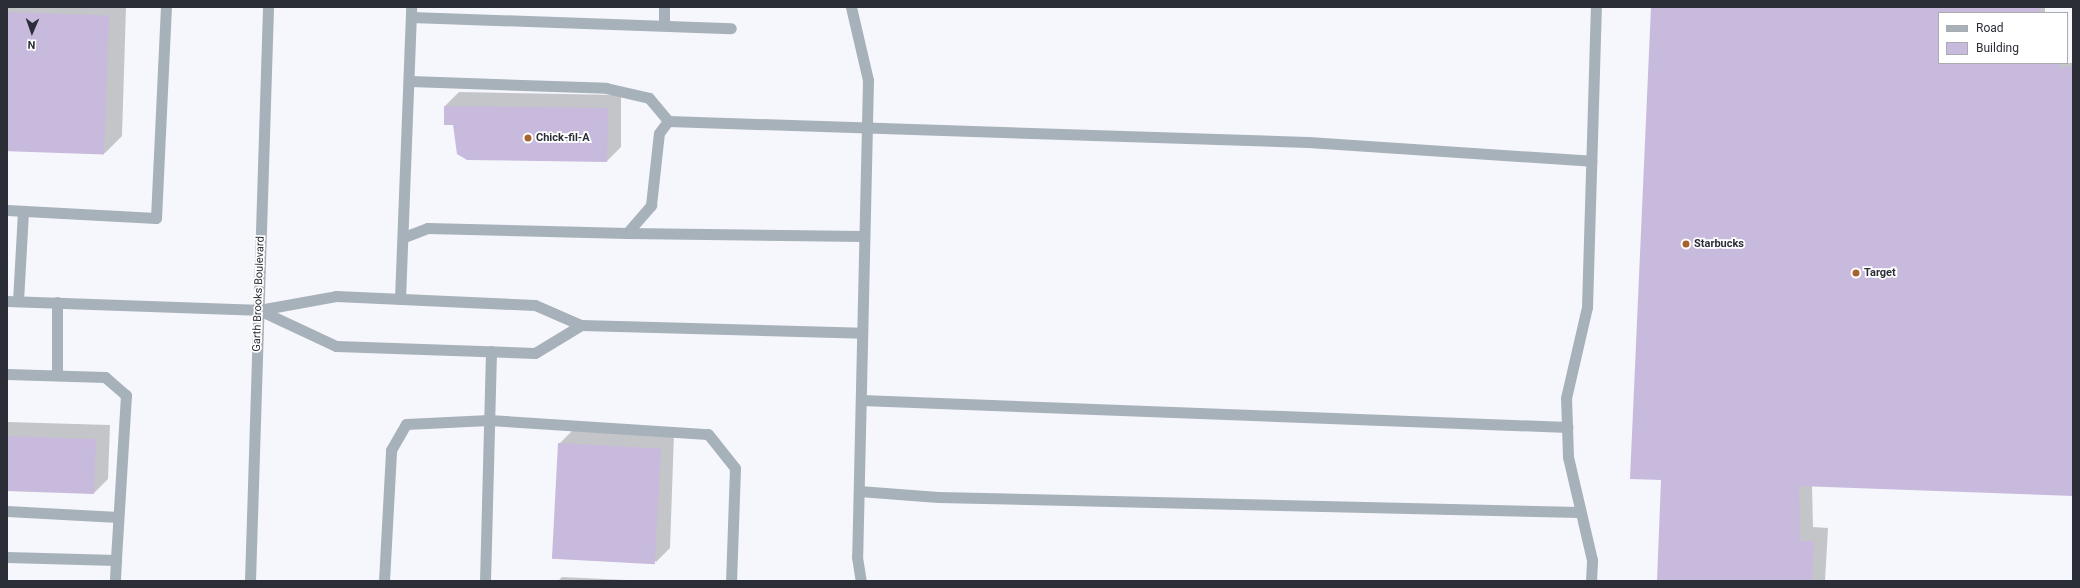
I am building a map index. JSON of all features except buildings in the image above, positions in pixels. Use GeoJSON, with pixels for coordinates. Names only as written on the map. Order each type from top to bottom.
{"type":"FeatureCollection","features":[{"type":"Feature","properties":{"kind":"street"},"geometry":{"type":"LineString","coordinates":[[7,210],[156,218],[166,7]]}},
{"type":"Feature","properties":{"kind":"street","name":"Garth Brooks Boulevard"},"geometry":{"type":"LineString","coordinates":[[250,581],[268,7]]}},
{"type":"Feature","properties":{"kind":"street"},"geometry":{"type":"LineString","coordinates":[[664,7],[664,23]]}},
{"type":"Feature","properties":{"kind":"street"},"geometry":{"type":"LineString","coordinates":[[851,7],[868,80],[857,557],[861,581]]}},
{"type":"Feature","properties":{"kind":"street"},"geometry":{"type":"LineString","coordinates":[[1591,581],[1592,560],[1568,457],[1566,398],[1587,307],[1596,7]]}},
{"type":"Feature","properties":{"kind":"street"},"geometry":{"type":"LineString","coordinates":[[400,299],[410,82],[411,12],[664,23],[731,28]]}},
{"type":"Feature","properties":{"kind":"street"},"geometry":{"type":"LineString","coordinates":[[410,82],[606,88],[649,98],[668,121],[1308,142],[1591,161]]}},
{"type":"Feature","properties":{"kind":"street"},"geometry":{"type":"LineString","coordinates":[[627,233],[651,205],[657,169],[659,133],[668,121]]}},
{"type":"Feature","properties":{"kind":"street"},"geometry":{"type":"LineString","coordinates":[[22,211],[12,301],[259,310],[336,296],[535,305],[581,325],[862,333]]}},
{"type":"Feature","properties":{"kind":"street"},"geometry":{"type":"LineString","coordinates":[[404,237],[427,228],[627,233],[864,236]]}},
{"type":"Feature","properties":{"kind":"street"},"geometry":{"type":"LineString","coordinates":[[57,302],[57,376]]}},
{"type":"Feature","properties":{"kind":"street"},"geometry":{"type":"LineString","coordinates":[[259,310],[336,346],[535,352],[581,325]]}},
{"type":"Feature","properties":{"kind":"street"},"geometry":{"type":"LineString","coordinates":[[485,581],[491,351]]}},
{"type":"Feature","properties":{"kind":"street"},"geometry":{"type":"LineString","coordinates":[[7,374],[105,377],[126,395],[118,517],[116,581]]}},
{"type":"Feature","properties":{"kind":"street"},"geometry":{"type":"LineString","coordinates":[[861,400],[1567,427]]}},
{"type":"Feature","properties":{"kind":"street"},"geometry":{"type":"LineString","coordinates":[[384,581],[391,450],[406,424],[489,420],[708,434],[735,468],[731,581]]}},
{"type":"Feature","properties":{"kind":"street"},"geometry":{"type":"LineString","coordinates":[[859,491],[938,497],[1580,512]]}},
{"type":"Feature","properties":{"kind":"street"},"geometry":{"type":"LineString","coordinates":[[7,511],[118,517]]}},
{"type":"Feature","properties":{"kind":"street"},"geometry":{"type":"LineString","coordinates":[[7,557],[116,560]]}},
{"type":"Feature","properties":{"kind":"place","name":"Chick-fil-A"},"geometry":{"type":"Point","coordinates":[528,138]}},
{"type":"Feature","properties":{"kind":"place","name":"Starbucks"},"geometry":{"type":"Point","coordinates":[1686,244]}},
{"type":"Feature","properties":{"kind":"place","name":"Target"},"geometry":{"type":"Point","coordinates":[1856,273]}}]}
